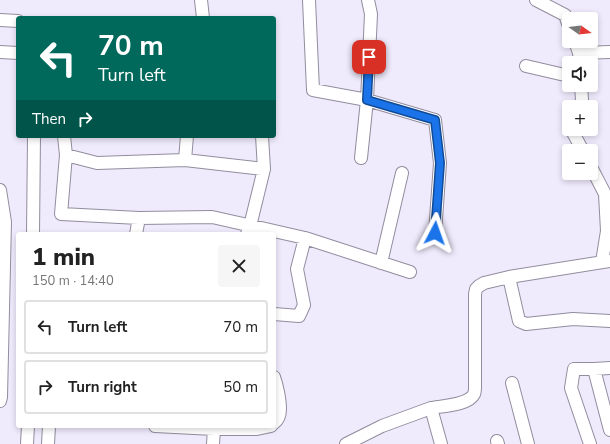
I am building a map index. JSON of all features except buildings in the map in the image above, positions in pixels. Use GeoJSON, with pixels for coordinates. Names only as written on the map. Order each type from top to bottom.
{"type":"FeatureCollection","features":[{"type":"Feature","properties":{"kind":"street"},"geometry":{"type":"LineString","coordinates":[[201,0],[203,16]]}},
{"type":"Feature","properties":{"kind":"street"},"geometry":{"type":"LineString","coordinates":[[309,0],[313,90],[367,100],[435,120],[440,163],[435,233]]}},
{"type":"Feature","properties":{"kind":"street"},"geometry":{"type":"LineString","coordinates":[[361,158],[367,100],[371,14],[368,0]]}},
{"type":"Feature","properties":{"kind":"street"},"geometry":{"type":"LineString","coordinates":[[536,0],[562,13]]}},
{"type":"Feature","properties":{"kind":"street"},"geometry":{"type":"LineString","coordinates":[[0,20],[16,21]]}},
{"type":"Feature","properties":{"kind":"street"},"geometry":{"type":"LineString","coordinates":[[0,52],[16,53]]}},
{"type":"Feature","properties":{"kind":"street"},"geometry":{"type":"LineString","coordinates":[[589,56],[610,52]]}},
{"type":"Feature","properties":{"kind":"street"},"geometry":{"type":"LineString","coordinates":[[526,66],[562,74]]}},
{"type":"Feature","properties":{"kind":"street"},"geometry":{"type":"LineString","coordinates":[[33,232],[34,138]]}},
{"type":"Feature","properties":{"kind":"street"},"geometry":{"type":"LineString","coordinates":[[64,138],[66,155],[61,214],[139,218],[212,217],[249,230],[263,232]]}},
{"type":"Feature","properties":{"kind":"street"},"geometry":{"type":"LineString","coordinates":[[185,160],[187,138]]}},
{"type":"Feature","properties":{"kind":"street"},"geometry":{"type":"LineString","coordinates":[[249,230],[264,169],[262,138]]}},
{"type":"Feature","properties":{"kind":"street"},"geometry":{"type":"LineString","coordinates":[[66,155],[97,162],[185,160],[264,169]]}},
{"type":"Feature","properties":{"kind":"street"},"geometry":{"type":"LineString","coordinates":[[380,263],[402,173]]}},
{"type":"Feature","properties":{"kind":"street"},"geometry":{"type":"LineString","coordinates":[[346,444],[382,426],[431,408],[470,400],[474,394],[475,387],[475,294],[476,289],[479,286],[484,283],[509,277],[606,261],[609,231],[608,192],[598,177]]}},
{"type":"Feature","properties":{"kind":"street"},"geometry":{"type":"LineString","coordinates":[[0,190],[2,222],[0,401]]}},
{"type":"Feature","properties":{"kind":"street"},"geometry":{"type":"LineString","coordinates":[[136,232],[139,218]]}},
{"type":"Feature","properties":{"kind":"street"},"geometry":{"type":"LineString","coordinates":[[276,234],[304,238],[410,272]]}},
{"type":"Feature","properties":{"kind":"street"},"geometry":{"type":"LineString","coordinates":[[276,314],[299,316],[304,306],[297,269],[304,238]]}},
{"type":"Feature","properties":{"kind":"street"},"geometry":{"type":"LineString","coordinates":[[509,277],[519,321],[526,324],[573,319],[610,321]]}},
{"type":"Feature","properties":{"kind":"street"},"geometry":{"type":"LineString","coordinates":[[590,444],[571,388],[574,369],[610,368]]}},
{"type":"Feature","properties":{"kind":"street"},"geometry":{"type":"LineString","coordinates":[[594,369],[610,430]]}},
{"type":"Feature","properties":{"kind":"street"},"geometry":{"type":"LineString","coordinates":[[512,383],[528,444]]}},
{"type":"Feature","properties":{"kind":"street"},"geometry":{"type":"LineString","coordinates":[[276,388],[280,409],[279,416],[276,421]]}},
{"type":"Feature","properties":{"kind":"street"},"geometry":{"type":"LineString","coordinates":[[431,408],[441,444]]}},
{"type":"Feature","properties":{"kind":"street"},"geometry":{"type":"LineString","coordinates":[[27,444],[28,428]]}},
{"type":"Feature","properties":{"kind":"street"},"geometry":{"type":"LineString","coordinates":[[48,444],[49,428]]}},
{"type":"Feature","properties":{"kind":"street"},"geometry":{"type":"LineString","coordinates":[[194,428],[261,428]]}},
{"type":"Feature","properties":{"kind":"street"},"geometry":{"type":"LineString","coordinates":[[214,429],[214,444]]}},
{"type":"Feature","properties":{"kind":"route"},"geometry":{"type":"LineString","coordinates":[[369,57],[367,100],[435,120],[440,163],[435,233]]}}]}
